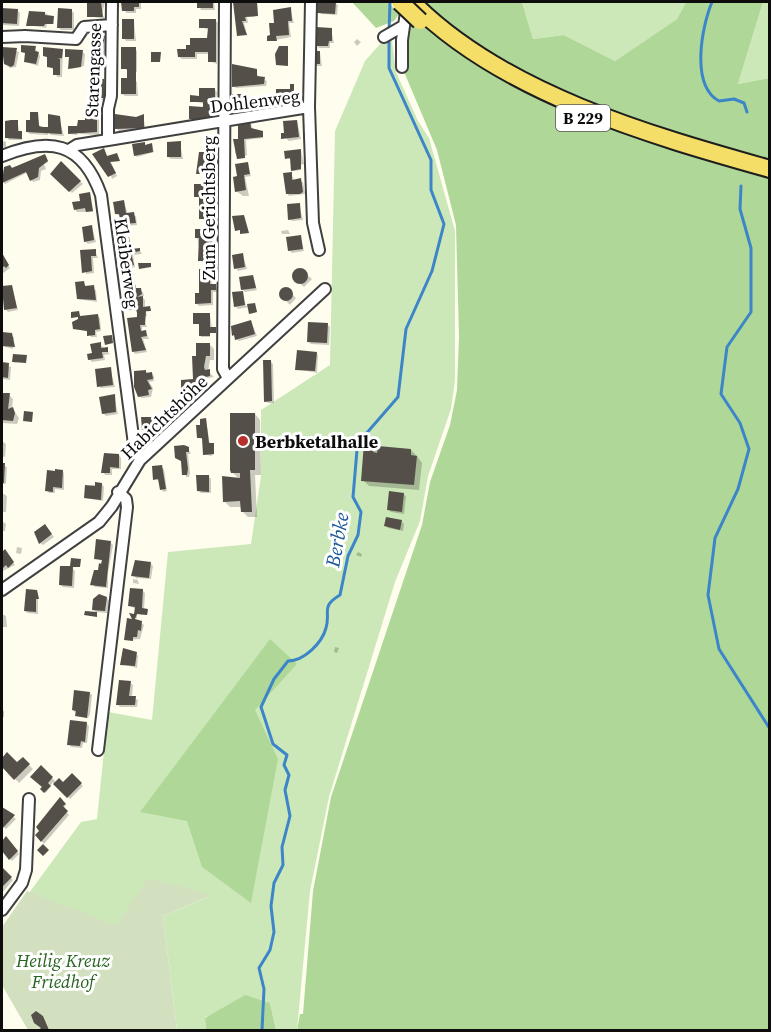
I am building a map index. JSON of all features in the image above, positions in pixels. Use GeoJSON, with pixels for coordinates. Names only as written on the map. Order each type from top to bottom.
{"type":"FeatureCollection","features":[{"type":"Feature","properties":{"kind":"main road","name":"B 229"},"geometry":{"type":"LineString","coordinates":[[400,2],[415,8],[451,48],[521,91],[631,137],[698,155],[768,169]]}},
{"type":"Feature","properties":{"kind":"street","name":"Starengasse"},"geometry":{"type":"LineString","coordinates":[[108,140],[112,2]]}},
{"type":"Feature","properties":{"kind":"street","name":"Zum Gerichtsberg"},"geometry":{"type":"LineString","coordinates":[[225,2],[223,369],[228,378]]}},
{"type":"Feature","properties":{"kind":"street"},"geometry":{"type":"LineString","coordinates":[[309,107],[310,2]]}},
{"type":"Feature","properties":{"kind":"street"},"geometry":{"type":"LineString","coordinates":[[384,37],[399,28],[415,8]]}},
{"type":"Feature","properties":{"kind":"street"},"geometry":{"type":"LineString","coordinates":[[2,38],[25,36],[76,39],[84,27],[112,25]]}},
{"type":"Feature","properties":{"kind":"street"},"geometry":{"type":"LineString","coordinates":[[399,28],[402,67]]}},
{"type":"Feature","properties":{"kind":"street","name":"Dohlenweg"},"geometry":{"type":"LineString","coordinates":[[69,150],[77,145],[309,107],[313,223],[319,249]]}},
{"type":"Feature","properties":{"kind":"street"},"geometry":{"type":"LineString","coordinates":[[2,156],[32,145],[69,150]]}},
{"type":"Feature","properties":{"kind":"street","name":"Kleiberweg"},"geometry":{"type":"LineString","coordinates":[[69,150],[89,170],[101,195],[134,444],[140,460]]}},
{"type":"Feature","properties":{"kind":"street","name":"Habichtshöhe"},"geometry":{"type":"LineString","coordinates":[[2,590],[99,522],[112,506],[118,492],[140,460],[325,290]]}},
{"type":"Feature","properties":{"kind":"street"},"geometry":{"type":"LineString","coordinates":[[98,750],[128,507],[126,499],[118,492]]}},
{"type":"Feature","properties":{"kind":"street"},"geometry":{"type":"LineString","coordinates":[[2,910],[22,883],[27,870],[29,799]]}},
{"type":"Feature","properties":{"kind":"green space"},"geometry":{"type":"Polygon","coordinates":[[[352,2],[388,2],[399,14],[394,21],[376,28],[352,2]]]}},
{"type":"Feature","properties":{"kind":"green space"},"geometry":{"type":"Polygon","coordinates":[[[419,2],[522,2],[533,39],[564,35],[615,61],[677,19],[686,2],[763,2],[738,84],[769,78],[769,1030],[297,1030],[300,1014],[303,1014],[313,891],[331,797],[422,525],[430,482],[450,425],[457,390],[459,337],[456,225],[437,150],[402,67],[409,24],[414,27],[419,2]]]}},
{"type":"Feature","properties":{"kind":"green space"},"geometry":{"type":"Polygon","coordinates":[[[522,2],[686,2],[677,19],[615,61],[564,35],[533,39],[522,2]]]}},
{"type":"Feature","properties":{"kind":"green space"},"geometry":{"type":"Polygon","coordinates":[[[763,2],[769,2],[769,78],[738,84],[763,2]]]}},
{"type":"Feature","properties":{"kind":"green space"},"geometry":{"type":"Polygon","coordinates":[[[392,41],[396,72],[418,121],[429,138],[455,231],[455,380],[451,409],[428,476],[420,521],[395,582],[329,797],[310,891],[297,1030],[276,1030],[270,1003],[205,1017],[206,1030],[177,1030],[163,916],[210,896],[117,926],[29,893],[81,822],[97,819],[108,712],[152,720],[168,552],[251,544],[261,476],[261,410],[330,365],[335,131],[365,61],[380,44],[392,41]]]}},
{"type":"Feature","properties":{"kind":"green space"},"geometry":{"type":"Polygon","coordinates":[[[270,639],[297,664],[255,710],[278,759],[251,903],[202,867],[187,821],[140,812],[270,639]]]}},
{"type":"Feature","properties":{"kind":"green space","name":"Heilig Kreuz Friedhof"},"geometry":{"type":"Polygon","coordinates":[[[149,878],[212,895],[163,916],[177,1030],[28,1030],[2,985],[2,927],[27,891],[116,925],[149,878]]]}},
{"type":"Feature","properties":{"kind":"green space"},"geometry":{"type":"Polygon","coordinates":[[[245,995],[270,1003],[276,1030],[206,1030],[205,1018],[245,995]]]}},
{"type":"Feature","properties":{"kind":"building"},"geometry":{"type":"Polygon","coordinates":[[[87,2],[101,2],[103,17],[87,17],[87,2]]]}},
{"type":"Feature","properties":{"kind":"building"},"geometry":{"type":"Polygon","coordinates":[[[121,2],[139,2],[139,7],[134,7],[134,11],[122,11],[121,2]]]}},
{"type":"Feature","properties":{"kind":"building"},"geometry":{"type":"Polygon","coordinates":[[[197,2],[213,2],[213,8],[197,8],[197,2]]]}},
{"type":"Feature","properties":{"kind":"building"},"geometry":{"type":"Polygon","coordinates":[[[233,2],[257,2],[258,16],[245,17],[246,21],[242,21],[247,35],[237,36],[233,2]]]}},
{"type":"Feature","properties":{"kind":"building"},"geometry":{"type":"Polygon","coordinates":[[[317,2],[336,2],[335,14],[317,13],[317,2]]]}},
{"type":"Feature","properties":{"kind":"building"},"geometry":{"type":"Polygon","coordinates":[[[291,7],[292,21],[288,21],[289,35],[276,36],[277,41],[267,41],[267,36],[270,35],[269,23],[274,23],[273,10],[291,7]]]}},
{"type":"Feature","properties":{"kind":"building"},"geometry":{"type":"Polygon","coordinates":[[[2,8],[18,9],[17,24],[2,23],[2,8]]]}},
{"type":"Feature","properties":{"kind":"building"},"geometry":{"type":"Polygon","coordinates":[[[58,8],[72,9],[72,28],[57,28],[58,8]]]}},
{"type":"Feature","properties":{"kind":"building"},"geometry":{"type":"Polygon","coordinates":[[[29,11],[45,12],[45,15],[54,16],[53,24],[26,26],[29,11]]]}},
{"type":"Feature","properties":{"kind":"building"},"geometry":{"type":"Polygon","coordinates":[[[122,19],[134,19],[134,39],[122,39],[122,19]]]}},
{"type":"Feature","properties":{"kind":"building"},"geometry":{"type":"Polygon","coordinates":[[[199,19],[216,19],[216,62],[208,62],[208,52],[195,52],[195,57],[178,57],[177,49],[186,49],[186,45],[190,45],[190,38],[207,38],[208,28],[199,28],[199,19]]]}},
{"type":"Feature","properties":{"kind":"building"},"geometry":{"type":"Polygon","coordinates":[[[316,27],[332,28],[332,41],[329,41],[328,46],[315,46],[316,27]]]}},
{"type":"Feature","properties":{"kind":"building"},"geometry":{"type":"Polygon","coordinates":[[[93,36],[105,36],[102,53],[91,52],[93,36]]]}},
{"type":"Feature","properties":{"kind":"building"},"geometry":{"type":"Polygon","coordinates":[[[21,45],[36,46],[35,51],[39,52],[36,64],[24,62],[25,53],[21,52],[21,45]]]}},
{"type":"Feature","properties":{"kind":"building"},"geometry":{"type":"Polygon","coordinates":[[[279,46],[288,46],[288,66],[276,65],[275,54],[279,46]]]}},
{"type":"Feature","properties":{"kind":"building"},"geometry":{"type":"Polygon","coordinates":[[[2,47],[17,48],[14,65],[11,67],[4,64],[2,47]]]}},
{"type":"Feature","properties":{"kind":"building"},"geometry":{"type":"Polygon","coordinates":[[[43,47],[63,49],[62,58],[57,59],[60,59],[60,75],[53,75],[53,68],[47,67],[47,57],[43,56],[43,47]]]}},
{"type":"Feature","properties":{"kind":"building"},"geometry":{"type":"Polygon","coordinates":[[[121,47],[136,47],[136,94],[121,94],[121,78],[127,78],[127,69],[121,69],[121,47]]]}},
{"type":"Feature","properties":{"kind":"building"},"geometry":{"type":"Polygon","coordinates":[[[65,49],[83,50],[81,67],[68,69],[69,57],[65,57],[65,49]]]}},
{"type":"Feature","properties":{"kind":"building"},"geometry":{"type":"Polygon","coordinates":[[[312,51],[320,51],[320,64],[312,64],[312,51]]]}},
{"type":"Feature","properties":{"kind":"building"},"geometry":{"type":"Polygon","coordinates":[[[151,52],[161,52],[160,62],[151,62],[151,52]]]}},
{"type":"Feature","properties":{"kind":"building"},"geometry":{"type":"Polygon","coordinates":[[[232,64],[257,69],[257,76],[265,77],[264,84],[232,87],[232,64]]]}},
{"type":"Feature","properties":{"kind":"building"},"geometry":{"type":"Polygon","coordinates":[[[92,78],[104,79],[104,98],[92,98],[92,78]]]}},
{"type":"Feature","properties":{"kind":"building"},"geometry":{"type":"Polygon","coordinates":[[[290,84],[294,84],[294,95],[290,95],[289,102],[276,101],[276,89],[290,89],[290,84]]]}},
{"type":"Feature","properties":{"kind":"building"},"geometry":{"type":"Polygon","coordinates":[[[199,88],[215,88],[215,110],[210,110],[210,119],[189,119],[189,106],[203,107],[203,102],[190,102],[190,95],[199,96],[199,88]]]}},
{"type":"Feature","properties":{"kind":"building"},"geometry":{"type":"Polygon","coordinates":[[[232,94],[247,94],[247,98],[252,98],[252,108],[232,108],[232,94]]]}},
{"type":"Feature","properties":{"kind":"building"},"geometry":{"type":"Polygon","coordinates":[[[30,112],[38,112],[39,126],[43,127],[48,127],[48,114],[60,116],[62,134],[26,132],[26,120],[30,120],[30,112]]]}},
{"type":"Feature","properties":{"kind":"building"},"geometry":{"type":"Polygon","coordinates":[[[85,112],[97,112],[97,132],[68,134],[68,126],[77,126],[78,120],[85,120],[85,112]]]}},
{"type":"Feature","properties":{"kind":"building"},"geometry":{"type":"Polygon","coordinates":[[[115,114],[136,117],[144,114],[144,128],[115,129],[115,114]]]}},
{"type":"Feature","properties":{"kind":"building"},"geometry":{"type":"Polygon","coordinates":[[[18,120],[18,131],[22,131],[22,139],[5,138],[5,121],[18,120]]]}},
{"type":"Feature","properties":{"kind":"building"},"geometry":{"type":"Polygon","coordinates":[[[250,120],[251,128],[263,131],[263,137],[244,139],[245,158],[237,159],[233,139],[238,139],[238,125],[243,125],[243,121],[250,120]]]}},
{"type":"Feature","properties":{"kind":"building"},"geometry":{"type":"Polygon","coordinates":[[[297,120],[299,137],[281,139],[281,133],[284,133],[283,121],[297,120]]]}},
{"type":"Feature","properties":{"kind":"building"},"geometry":{"type":"Polygon","coordinates":[[[181,141],[181,157],[167,157],[167,142],[181,141]]]}},
{"type":"Feature","properties":{"kind":"building"},"geometry":{"type":"Polygon","coordinates":[[[145,142],[145,145],[152,143],[153,152],[134,156],[132,144],[145,142]]]}},
{"type":"Feature","properties":{"kind":"building"},"geometry":{"type":"Polygon","coordinates":[[[104,148],[107,156],[117,153],[120,161],[110,162],[116,173],[108,177],[92,154],[104,148]]]}},
{"type":"Feature","properties":{"kind":"building"},"geometry":{"type":"Polygon","coordinates":[[[301,149],[301,169],[291,171],[290,158],[285,159],[284,151],[301,149]]]}},
{"type":"Feature","properties":{"kind":"building"},"geometry":{"type":"Polygon","coordinates":[[[199,152],[211,152],[213,180],[204,180],[204,174],[196,174],[199,152]]]}},
{"type":"Feature","properties":{"kind":"building"},"geometry":{"type":"Polygon","coordinates":[[[45,154],[48,161],[39,168],[38,177],[30,181],[26,172],[2,183],[4,167],[10,165],[12,168],[45,154]]]}},
{"type":"Feature","properties":{"kind":"building"},"geometry":{"type":"Polygon","coordinates":[[[61,161],[81,181],[69,192],[50,174],[61,161]]]}},
{"type":"Feature","properties":{"kind":"building"},"geometry":{"type":"Polygon","coordinates":[[[248,162],[250,174],[244,175],[246,190],[235,192],[233,177],[237,176],[235,164],[248,162]]]}},
{"type":"Feature","properties":{"kind":"building"},"geometry":{"type":"Polygon","coordinates":[[[292,172],[292,180],[301,178],[303,192],[300,194],[286,194],[283,173],[292,172]]]}},
{"type":"Feature","properties":{"kind":"building"},"geometry":{"type":"Polygon","coordinates":[[[194,184],[207,184],[207,195],[211,195],[211,219],[199,219],[199,197],[194,197],[194,184]]]}},
{"type":"Feature","properties":{"kind":"building"},"geometry":{"type":"Polygon","coordinates":[[[90,192],[93,211],[86,212],[85,208],[74,210],[72,202],[80,201],[79,194],[90,192]]]}},
{"type":"Feature","properties":{"kind":"building"},"geometry":{"type":"Polygon","coordinates":[[[124,200],[126,213],[134,212],[136,223],[121,224],[119,214],[115,214],[113,202],[124,200]]]}},
{"type":"Feature","properties":{"kind":"building"},"geometry":{"type":"Polygon","coordinates":[[[300,203],[301,218],[288,220],[287,204],[300,203]]]}},
{"type":"Feature","properties":{"kind":"building"},"geometry":{"type":"Polygon","coordinates":[[[244,215],[249,233],[240,234],[240,230],[235,231],[232,216],[244,215]]]}},
{"type":"Feature","properties":{"kind":"building"},"geometry":{"type":"Polygon","coordinates":[[[92,225],[94,240],[84,242],[82,227],[92,225]]]}},
{"type":"Feature","properties":{"kind":"building"},"geometry":{"type":"Polygon","coordinates":[[[195,229],[211,229],[212,261],[198,261],[199,238],[195,238],[195,229]]]}},
{"type":"Feature","properties":{"kind":"building"},"geometry":{"type":"Polygon","coordinates":[[[301,235],[303,249],[288,251],[286,237],[301,235]]]}},
{"type":"Feature","properties":{"kind":"building"},"geometry":{"type":"Polygon","coordinates":[[[119,237],[129,237],[131,249],[140,248],[140,251],[131,253],[134,265],[121,267],[119,237]]]}},
{"type":"Feature","properties":{"kind":"building"},"geometry":{"type":"Polygon","coordinates":[[[96,249],[96,256],[91,256],[92,271],[82,273],[80,250],[96,249]]]}},
{"type":"Feature","properties":{"kind":"building"},"geometry":{"type":"Polygon","coordinates":[[[2,253],[9,265],[2,269],[2,253]]]}},
{"type":"Feature","properties":{"kind":"building"},"geometry":{"type":"Polygon","coordinates":[[[243,253],[245,267],[234,269],[232,255],[243,253]]]}},
{"type":"Feature","properties":{"kind":"building"},"geometry":{"type":"Polygon","coordinates":[[[138,263],[151,263],[151,267],[139,269],[138,263]]]}},
{"type":"Feature","properties":{"kind":"building"},"geometry":{"type":"Polygon","coordinates":[[[297,268],[303,268],[308,276],[306,282],[297,284],[292,279],[292,273],[297,268]]]}},
{"type":"Feature","properties":{"kind":"building"},"geometry":{"type":"Polygon","coordinates":[[[199,269],[211,269],[210,284],[216,284],[216,290],[211,290],[211,303],[195,304],[195,293],[199,293],[199,269]]]}},
{"type":"Feature","properties":{"kind":"building"},"geometry":{"type":"Polygon","coordinates":[[[253,275],[256,288],[241,290],[239,277],[253,275]]]}},
{"type":"Feature","properties":{"kind":"building"},"geometry":{"type":"Polygon","coordinates":[[[134,280],[136,288],[141,288],[142,294],[137,297],[143,296],[143,307],[150,306],[151,311],[146,311],[145,325],[140,325],[141,331],[146,330],[147,336],[141,337],[146,350],[132,352],[127,318],[137,317],[137,313],[136,309],[127,310],[123,281],[134,280]]]}},
{"type":"Feature","properties":{"kind":"building"},"geometry":{"type":"Polygon","coordinates":[[[84,281],[85,286],[94,285],[96,300],[77,299],[75,282],[84,281]]]}},
{"type":"Feature","properties":{"kind":"building"},"geometry":{"type":"Polygon","coordinates":[[[12,285],[17,308],[4,310],[2,286],[12,285]]]}},
{"type":"Feature","properties":{"kind":"building"},"geometry":{"type":"Polygon","coordinates":[[[283,287],[289,287],[293,294],[289,301],[283,301],[279,297],[279,291],[283,287]]]}},
{"type":"Feature","properties":{"kind":"building"},"geometry":{"type":"Polygon","coordinates":[[[243,291],[245,305],[234,307],[232,292],[243,291]]]}},
{"type":"Feature","properties":{"kind":"building"},"geometry":{"type":"Polygon","coordinates":[[[255,303],[257,312],[249,314],[247,304],[255,303]]]}},
{"type":"Feature","properties":{"kind":"building"},"geometry":{"type":"Polygon","coordinates":[[[79,311],[80,316],[98,314],[100,329],[95,330],[95,335],[87,336],[87,331],[73,329],[72,322],[78,317],[71,318],[71,312],[79,311]]]}},
{"type":"Feature","properties":{"kind":"building"},"geometry":{"type":"Polygon","coordinates":[[[193,313],[210,313],[210,327],[216,327],[216,333],[210,333],[210,336],[199,336],[199,324],[193,324],[193,313]]]}},
{"type":"Feature","properties":{"kind":"building"},"geometry":{"type":"Polygon","coordinates":[[[251,320],[255,334],[235,340],[231,326],[251,320]]]}},
{"type":"Feature","properties":{"kind":"building"},"geometry":{"type":"Polygon","coordinates":[[[308,322],[328,323],[327,343],[307,342],[308,322]]]}},
{"type":"Feature","properties":{"kind":"building"},"geometry":{"type":"Polygon","coordinates":[[[2,332],[12,333],[15,347],[2,346],[2,332]]]}},
{"type":"Feature","properties":{"kind":"building"},"geometry":{"type":"Polygon","coordinates":[[[112,335],[113,343],[105,345],[103,336],[112,335]]]}},
{"type":"Feature","properties":{"kind":"building"},"geometry":{"type":"Polygon","coordinates":[[[101,342],[101,348],[108,347],[108,352],[102,352],[103,358],[88,360],[87,354],[92,353],[90,344],[101,342]]]}},
{"type":"Feature","properties":{"kind":"building"},"geometry":{"type":"Polygon","coordinates":[[[196,343],[210,343],[210,356],[206,356],[204,367],[205,370],[210,369],[210,376],[197,379],[197,389],[181,393],[181,380],[193,379],[192,356],[196,356],[196,343]]]}},
{"type":"Feature","properties":{"kind":"building"},"geometry":{"type":"Polygon","coordinates":[[[297,350],[317,352],[315,371],[295,370],[297,350]]]}},
{"type":"Feature","properties":{"kind":"building"},"geometry":{"type":"Polygon","coordinates":[[[13,354],[27,355],[26,363],[12,362],[13,354]]]}},
{"type":"Feature","properties":{"kind":"building"},"geometry":{"type":"Polygon","coordinates":[[[263,360],[271,360],[272,401],[264,402],[263,360]]]}},
{"type":"Feature","properties":{"kind":"building"},"geometry":{"type":"Polygon","coordinates":[[[2,362],[9,363],[8,378],[2,377],[2,362]]]}},
{"type":"Feature","properties":{"kind":"building"},"geometry":{"type":"Polygon","coordinates":[[[111,367],[113,385],[97,387],[95,369],[111,367]]]}},
{"type":"Feature","properties":{"kind":"building"},"geometry":{"type":"Polygon","coordinates":[[[146,370],[146,373],[152,372],[153,379],[147,380],[152,389],[148,390],[149,395],[138,397],[134,387],[134,371],[146,370]]]}},
{"type":"Feature","properties":{"kind":"building"},"geometry":{"type":"Polygon","coordinates":[[[2,393],[10,393],[8,409],[13,407],[15,413],[13,421],[2,420],[2,393]]]}},
{"type":"Feature","properties":{"kind":"building"},"geometry":{"type":"Polygon","coordinates":[[[115,394],[116,412],[102,414],[99,397],[115,394]]]}},
{"type":"Feature","properties":{"kind":"building"},"geometry":{"type":"Polygon","coordinates":[[[24,411],[33,412],[32,422],[23,421],[24,411]]]}},
{"type":"Feature","properties":{"kind":"building","name":"Berbketalhalle"},"geometry":{"type":"Polygon","coordinates":[[[230,413],[255,413],[255,470],[250,470],[252,512],[241,512],[240,501],[223,502],[222,476],[240,478],[240,473],[231,473],[230,470],[230,413]]]}},
{"type":"Feature","properties":{"kind":"building"},"geometry":{"type":"Polygon","coordinates":[[[141,417],[152,417],[154,429],[142,430],[141,417]]]}},
{"type":"Feature","properties":{"kind":"building"},"geometry":{"type":"Polygon","coordinates":[[[206,418],[209,443],[214,443],[214,454],[203,455],[202,438],[197,438],[196,425],[200,425],[200,419],[206,418]]]}},
{"type":"Feature","properties":{"kind":"building"},"geometry":{"type":"Polygon","coordinates":[[[374,438],[373,452],[377,453],[378,446],[411,449],[411,455],[417,456],[414,485],[361,481],[364,443],[374,438]]]}},
{"type":"Feature","properties":{"kind":"building"},"geometry":{"type":"Polygon","coordinates":[[[174,446],[189,447],[189,452],[186,452],[187,475],[182,475],[181,461],[175,458],[174,446]]]}},
{"type":"Feature","properties":{"kind":"building"},"geometry":{"type":"Polygon","coordinates":[[[104,453],[119,454],[119,468],[110,467],[110,473],[101,473],[104,453]]]}},
{"type":"Feature","properties":{"kind":"building"},"geometry":{"type":"Polygon","coordinates":[[[2,463],[5,463],[4,483],[2,483],[2,463]]]}},
{"type":"Feature","properties":{"kind":"building"},"geometry":{"type":"Polygon","coordinates":[[[162,465],[166,489],[160,490],[158,479],[153,480],[152,466],[162,465]]]}},
{"type":"Feature","properties":{"kind":"building"},"geometry":{"type":"Polygon","coordinates":[[[55,469],[63,470],[62,488],[53,487],[53,492],[45,491],[47,470],[55,471],[55,469]]]}},
{"type":"Feature","properties":{"kind":"building"},"geometry":{"type":"Polygon","coordinates":[[[196,475],[209,475],[209,492],[197,491],[196,475]]]}},
{"type":"Feature","properties":{"kind":"building"},"geometry":{"type":"Polygon","coordinates":[[[95,482],[102,483],[101,500],[84,498],[85,485],[95,486],[95,482]]]}},
{"type":"Feature","properties":{"kind":"building"},"geometry":{"type":"Polygon","coordinates":[[[389,491],[404,493],[402,512],[387,510],[389,491]]]}},
{"type":"Feature","properties":{"kind":"building"},"geometry":{"type":"Polygon","coordinates":[[[386,517],[402,520],[400,530],[384,526],[386,517]]]}},
{"type":"Feature","properties":{"kind":"building"},"geometry":{"type":"Polygon","coordinates":[[[45,524],[52,534],[39,544],[34,532],[45,524]]]}},
{"type":"Feature","properties":{"kind":"building"},"geometry":{"type":"Polygon","coordinates":[[[96,539],[111,541],[106,587],[90,585],[94,570],[98,570],[102,560],[94,559],[96,539]]]}},
{"type":"Feature","properties":{"kind":"building"},"geometry":{"type":"Polygon","coordinates":[[[5,549],[14,562],[8,568],[6,565],[2,569],[2,552],[5,549]]]}},
{"type":"Feature","properties":{"kind":"building"},"geometry":{"type":"Polygon","coordinates":[[[71,558],[81,559],[80,567],[73,567],[72,586],[59,585],[60,566],[70,566],[71,558]]]}},
{"type":"Feature","properties":{"kind":"building"},"geometry":{"type":"Polygon","coordinates":[[[135,560],[151,562],[149,578],[131,576],[135,560]]]}},
{"type":"Feature","properties":{"kind":"building"},"geometry":{"type":"Polygon","coordinates":[[[130,588],[143,589],[142,608],[148,609],[147,615],[137,614],[135,619],[142,621],[141,631],[138,630],[137,637],[133,637],[133,641],[124,640],[127,618],[132,619],[129,613],[134,614],[135,607],[128,606],[130,588]]]}},
{"type":"Feature","properties":{"kind":"building"},"geometry":{"type":"Polygon","coordinates":[[[26,589],[37,590],[39,599],[36,599],[36,612],[24,611],[26,589]]]}},
{"type":"Feature","properties":{"kind":"building"},"geometry":{"type":"Polygon","coordinates":[[[99,594],[107,597],[105,611],[92,610],[93,599],[99,594]]]}},
{"type":"Feature","properties":{"kind":"building"},"geometry":{"type":"Polygon","coordinates":[[[85,611],[97,612],[97,617],[84,615],[85,611]]]}},
{"type":"Feature","properties":{"kind":"building"},"geometry":{"type":"Polygon","coordinates":[[[123,648],[137,652],[135,666],[120,665],[123,648]]]}},
{"type":"Feature","properties":{"kind":"building"},"geometry":{"type":"Polygon","coordinates":[[[119,680],[131,681],[129,696],[136,696],[135,705],[116,705],[119,680]]]}},
{"type":"Feature","properties":{"kind":"building"},"geometry":{"type":"Polygon","coordinates":[[[74,690],[90,692],[87,718],[75,716],[76,711],[72,710],[74,690]]]}},
{"type":"Feature","properties":{"kind":"building"},"geometry":{"type":"Polygon","coordinates":[[[70,720],[87,722],[85,742],[81,741],[80,746],[67,745],[70,720]]]}},
{"type":"Feature","properties":{"kind":"building"},"geometry":{"type":"Polygon","coordinates":[[[7,752],[17,762],[23,757],[30,764],[14,780],[2,767],[2,758],[7,752]]]}},
{"type":"Feature","properties":{"kind":"building"},"geometry":{"type":"Polygon","coordinates":[[[41,765],[53,777],[48,783],[51,786],[44,793],[40,789],[42,787],[30,777],[41,765]]]}},
{"type":"Feature","properties":{"kind":"building"},"geometry":{"type":"Polygon","coordinates":[[[72,773],[82,783],[67,798],[53,784],[59,778],[63,782],[72,773]]]}},
{"type":"Feature","properties":{"kind":"building"},"geometry":{"type":"Polygon","coordinates":[[[60,797],[66,804],[63,806],[68,811],[41,842],[35,835],[39,831],[36,827],[60,797]]]}},
{"type":"Feature","properties":{"kind":"building"},"geometry":{"type":"Polygon","coordinates":[[[2,807],[15,815],[2,829],[2,807]]]}},
{"type":"Feature","properties":{"kind":"building"},"geometry":{"type":"Polygon","coordinates":[[[6,836],[18,851],[9,860],[2,851],[2,841],[6,836]]]}},
{"type":"Feature","properties":{"kind":"building"},"geometry":{"type":"Polygon","coordinates":[[[43,844],[49,850],[43,856],[37,850],[43,844]]]}},
{"type":"Feature","properties":{"kind":"building"},"geometry":{"type":"Polygon","coordinates":[[[2,867],[12,877],[2,887],[2,867]]]}},
{"type":"Feature","properties":{"kind":"building"},"geometry":{"type":"Polygon","coordinates":[[[36,1011],[43,1016],[49,1030],[38,1030],[41,1028],[34,1023],[31,1015],[36,1011]]]}},
{"type":"Feature","properties":{"kind":"waterway","name":"Berbke"},"geometry":{"type":"LineString","coordinates":[[389,32],[390,2]]}},
{"type":"Feature","properties":{"kind":"waterway"},"geometry":{"type":"LineString","coordinates":[[712,2],[702,40],[701,69],[704,82],[710,93],[719,101],[734,99],[744,103],[747,112]]}},
{"type":"Feature","properties":{"kind":"waterway","name":"Berbke"},"geometry":{"type":"LineString","coordinates":[[262,1030],[264,989],[259,968],[270,950],[274,932],[271,906],[274,883],[283,865],[282,847],[290,816],[285,790],[289,775],[284,765],[287,755],[273,744],[261,707],[274,679],[288,661],[306,655],[321,639],[326,628],[328,606],[340,595],[348,556],[358,535],[361,512],[353,497],[357,450],[365,435],[398,397],[406,329],[432,271],[444,224],[431,190],[431,160],[389,68],[389,38]]}},
{"type":"Feature","properties":{"kind":"waterway"},"geometry":{"type":"LineString","coordinates":[[741,186],[740,209],[751,248],[751,312],[727,347],[721,394],[740,423],[749,449],[738,489],[715,538],[708,595],[719,649],[770,729]]}},
{"type":"Feature","properties":{"kind":"place","name":"Berbketalhalle"},"geometry":{"type":"Point","coordinates":[243,441]}}]}
